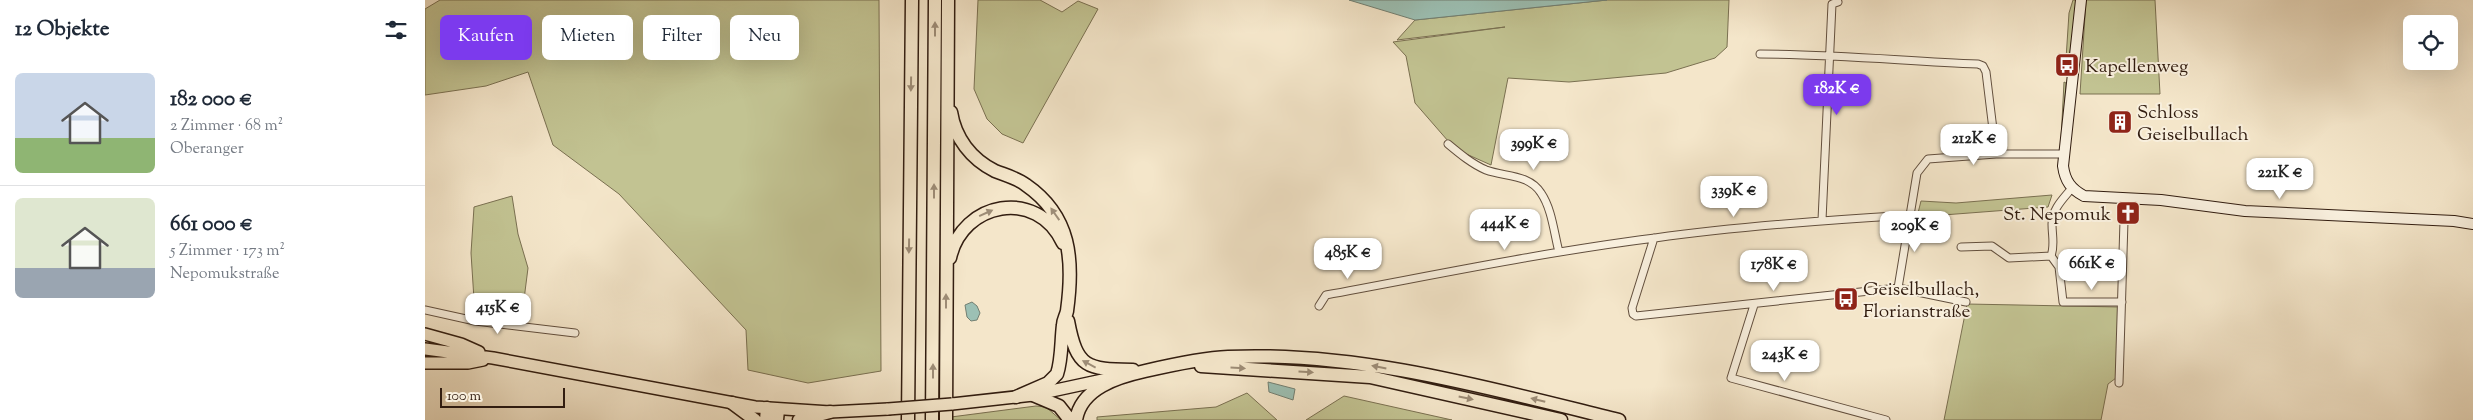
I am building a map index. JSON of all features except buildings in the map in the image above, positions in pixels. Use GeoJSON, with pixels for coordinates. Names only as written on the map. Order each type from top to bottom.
{"type":"FeatureCollection","features":[{"type":"Feature","properties":{"kind":"highway"},"geometry":{"type":"LineString","coordinates":[[908,420],[912,0]]}},
{"type":"Feature","properties":{"kind":"highway"},"geometry":{"type":"LineString","coordinates":[[932,420],[935,0]]}},
{"type":"Feature","properties":{"kind":"highway"},"geometry":{"type":"LineString","coordinates":[[946,420],[948,0]]}},
{"type":"Feature","properties":{"kind":"highway"},"geometry":{"type":"LineString","coordinates":[[947,92],[952,120],[959,137],[969,151],[980,162],[1024,184],[1050,206],[1064,230],[1068,243],[1066,330],[1057,374],[1048,383],[1016,397]]}},
{"type":"Feature","properties":{"kind":"highway"},"geometry":{"type":"LineString","coordinates":[[946,280],[952,247],[957,237],[974,219],[997,208],[1023,210],[1044,220],[1062,240],[1069,259]]}},
{"type":"Feature","properties":{"kind":"highway"},"geometry":{"type":"LineString","coordinates":[[1066,330],[1077,355],[1091,366],[1105,369],[1153,369]]}},
{"type":"Feature","properties":{"kind":"highway"},"geometry":{"type":"LineString","coordinates":[[1076,420],[1080,406],[1085,398],[1092,392],[1126,375],[1225,357],[1261,356],[1370,365],[1489,388],[1619,420]]}},
{"type":"Feature","properties":{"kind":"highway"},"geometry":{"type":"LineString","coordinates":[[1183,364],[1370,377],[1561,420]]}},
{"type":"Feature","properties":{"kind":"highway"},"geometry":{"type":"LineString","coordinates":[[1033,395],[1059,406],[1070,420]]}},
{"type":"Feature","properties":{"kind":"highway"},"geometry":{"type":"LineString","coordinates":[[732,403],[755,420]]}},
{"type":"Feature","properties":{"kind":"highway"},"geometry":{"type":"LineString","coordinates":[[799,420],[830,412]]}},
{"type":"Feature","properties":{"kind":"main road"},"geometry":{"type":"LineString","coordinates":[[425,334],[461,344],[493,358]]}},
{"type":"Feature","properties":{"kind":"main road"},"geometry":{"type":"LineString","coordinates":[[425,349],[493,358],[732,403],[772,414],[888,409],[1016,397],[1126,375]]}},
{"type":"Feature","properties":{"kind":"main road"},"geometry":{"type":"LineString","coordinates":[[425,363],[468,363],[493,358]]}},
{"type":"Feature","properties":{"kind":"street"},"geometry":{"type":"LineString","coordinates":[[2081,0],[2064,176],[2072,188],[2084,196],[2156,200],[2245,211],[2454,221],[2473,224]]}},
{"type":"Feature","properties":{"kind":"street"},"geometry":{"type":"LineString","coordinates":[[1823,220],[1832,4],[1838,2]]}},
{"type":"Feature","properties":{"kind":"street"},"geometry":{"type":"LineString","coordinates":[[1760,54],[1978,64],[1983,66],[1996,154]]}},
{"type":"Feature","properties":{"kind":"street"},"geometry":{"type":"LineString","coordinates":[[1447,144],[1471,162],[1486,170],[1528,180],[1541,191],[1546,202],[1559,252]]}},
{"type":"Feature","properties":{"kind":"street"},"geometry":{"type":"LineString","coordinates":[[1898,288],[1917,173],[1929,159],[1949,156],[1996,154],[2065,154]]}},
{"type":"Feature","properties":{"kind":"street"},"geometry":{"type":"LineString","coordinates":[[2051,256],[2054,248],[2053,214],[2072,188]]}},
{"type":"Feature","properties":{"kind":"street"},"geometry":{"type":"LineString","coordinates":[[1319,306],[1326,295],[1559,252],[1654,238],[1823,220],[1911,215]]}},
{"type":"Feature","properties":{"kind":"street"},"geometry":{"type":"LineString","coordinates":[[2119,383],[2124,221]]}},
{"type":"Feature","properties":{"kind":"street"},"geometry":{"type":"LineString","coordinates":[[1654,238],[1632,308],[1633,314],[1636,316],[1898,288],[1966,302]]}},
{"type":"Feature","properties":{"kind":"street"},"geometry":{"type":"LineString","coordinates":[[1961,247],[1992,246],[2009,258],[2051,256]]}},
{"type":"Feature","properties":{"kind":"street"},"geometry":{"type":"LineString","coordinates":[[2051,256],[2059,267],[2063,302],[2122,302]]}},
{"type":"Feature","properties":{"kind":"street"},"geometry":{"type":"LineString","coordinates":[[1753,305],[1731,378],[1886,420]]}},
{"type":"Feature","properties":{"kind":"street"},"geometry":{"type":"LineString","coordinates":[[425,310],[475,322],[575,333]]}},
{"type":"Feature","properties":{"kind":"green space"},"geometry":{"type":"Polygon","coordinates":[[[440,0],[879,0],[881,371],[808,383],[748,370],[746,330],[619,194],[553,145],[528,72],[486,86],[425,95],[425,9],[440,0]]]}},
{"type":"Feature","properties":{"kind":"green space"},"geometry":{"type":"Polygon","coordinates":[[[978,0],[1040,0],[1062,12],[1078,1],[1098,9],[1023,143],[1002,134],[987,119],[974,89],[978,0]]]}},
{"type":"Feature","properties":{"kind":"green space"},"geometry":{"type":"Polygon","coordinates":[[[1607,0],[1729,0],[1727,47],[1715,58],[1666,73],[1569,82],[1508,78],[1491,165],[1455,149],[1415,103],[1406,56],[1393,42],[1505,27],[1397,40],[1415,20],[1607,0]]]}},
{"type":"Feature","properties":{"kind":"green space"},"geometry":{"type":"Polygon","coordinates":[[[2073,0],[2077,0],[2069,60],[2066,59],[2069,13],[2073,0]]]}},
{"type":"Feature","properties":{"kind":"green space"},"geometry":{"type":"Polygon","coordinates":[[[2086,0],[2155,0],[2160,94],[2080,94],[2086,0]]]}},
{"type":"Feature","properties":{"kind":"green space"},"geometry":{"type":"Polygon","coordinates":[[[2064,82],[2066,83],[2061,140],[2064,82]]]}},
{"type":"Feature","properties":{"kind":"green space"},"geometry":{"type":"Polygon","coordinates":[[[2052,195],[2048,207],[1917,217],[1921,201],[1956,203],[2052,195]]]}},
{"type":"Feature","properties":{"kind":"green space"},"geometry":{"type":"Polygon","coordinates":[[[512,196],[518,234],[528,268],[521,323],[475,315],[471,253],[474,207],[512,196]]]}},
{"type":"Feature","properties":{"kind":"green space"},"geometry":{"type":"Polygon","coordinates":[[[1967,304],[2119,307],[2116,378],[2108,384],[2101,420],[1944,420],[1967,304]]]}},
{"type":"Feature","properties":{"kind":"green space"},"geometry":{"type":"Polygon","coordinates":[[[1247,393],[1277,420],[1097,420],[1097,417],[1216,407],[1247,393]]]}},
{"type":"Feature","properties":{"kind":"green space"},"geometry":{"type":"Polygon","coordinates":[[[1344,396],[1452,420],[1306,420],[1344,396]]]}},
{"type":"Feature","properties":{"kind":"green space"},"geometry":{"type":"Polygon","coordinates":[[[1036,406],[1046,407],[1061,420],[951,420],[951,417],[1036,406]]]}},
{"type":"Feature","properties":{"kind":"water"},"geometry":{"type":"Polygon","coordinates":[[[1349,0],[1607,0],[1415,20],[1349,0]]]}},
{"type":"Feature","properties":{"kind":"water"},"geometry":{"type":"Polygon","coordinates":[[[972,302],[977,306],[980,313],[977,320],[971,321],[967,317],[965,305],[972,302]]]}},
{"type":"Feature","properties":{"kind":"water"},"geometry":{"type":"Polygon","coordinates":[[[1268,382],[1295,389],[1293,400],[1269,392],[1268,382]]]}},
{"type":"Feature","properties":{"kind":"place","name":"Kapellenweg"},"geometry":{"type":"Point","coordinates":[2067,65]}},
{"type":"Feature","properties":{"kind":"place","name":"Schloss Geiselbullach"},"geometry":{"type":"Point","coordinates":[2120,122]}},
{"type":"Feature","properties":{"kind":"place","name":"St. Nepomuk"},"geometry":{"type":"Point","coordinates":[2128,213]}},
{"type":"Feature","properties":{"kind":"place","name":"Geiselbullach, Florianstraße"},"geometry":{"type":"Point","coordinates":[1846,299]}}]}
